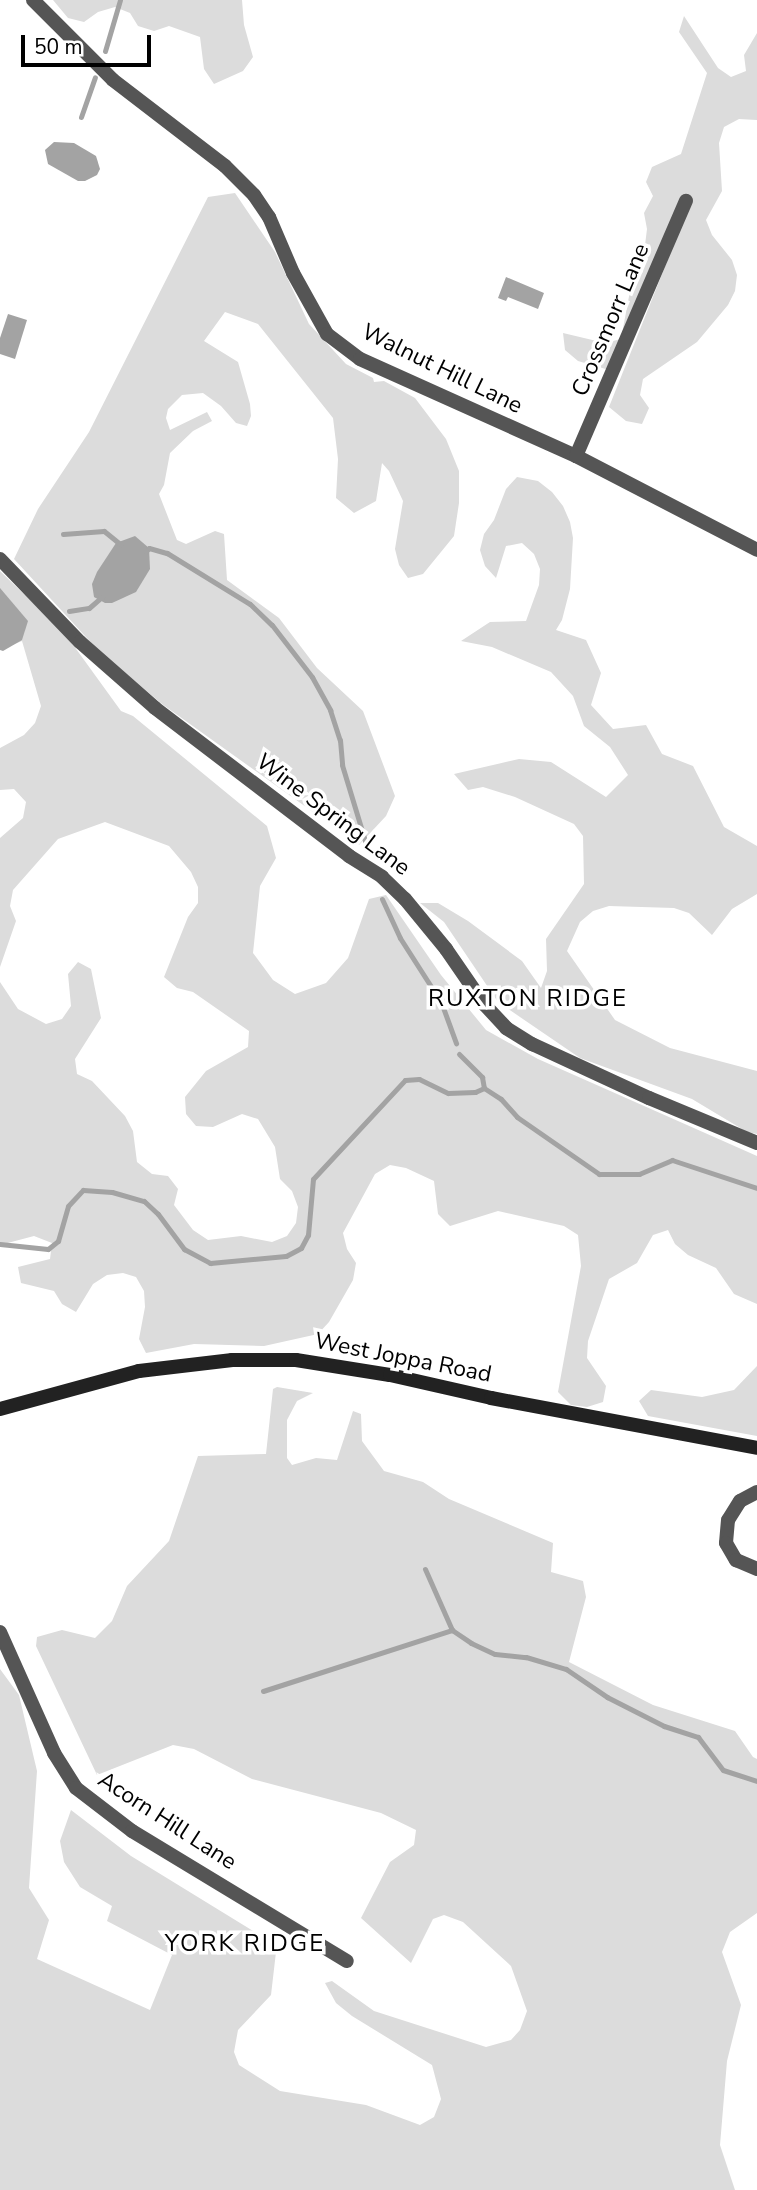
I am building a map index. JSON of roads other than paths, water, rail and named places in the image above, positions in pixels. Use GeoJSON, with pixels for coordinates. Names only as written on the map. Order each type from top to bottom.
{"type":"FeatureCollection","features":[{"type":"Feature","properties":{"kind":"street","name":"Walnut Hill Lane"},"geometry":{"type":"LineString","coordinates":[[33,0],[113,80],[225,166],[254,195],[269,218],[293,273],[327,334],[360,359],[576,456],[757,550]]}},
{"type":"Feature","properties":{"kind":"street","name":"Crossmorr Lane"},"geometry":{"type":"LineString","coordinates":[[576,456],[686,201]]}},
{"type":"Feature","properties":{"kind":"street","name":"Wine Spring Lane"},"geometry":{"type":"LineString","coordinates":[[0,559],[80,642],[155,708],[294,815],[382,877],[405,899],[446,949],[484,1004],[506,1028],[532,1044],[649,1098],[757,1143]]}},
{"type":"Feature","properties":{"kind":"street","name":"West Joppa Road"},"geometry":{"type":"LineString","coordinates":[[0,1409],[139,1371],[232,1360],[296,1360],[354,1368],[491,1398],[757,1448]]}},
{"type":"Feature","properties":{"kind":"street"},"geometry":{"type":"LineString","coordinates":[[757,1492],[740,1501],[728,1520],[726,1543],[736,1560],[757,1569]]}},
{"type":"Feature","properties":{"kind":"street","name":"Acorn Hill Lane"},"geometry":{"type":"LineString","coordinates":[[0,1632],[54,1753],[76,1788],[132,1831],[347,1961]]}},
{"type":"Feature","properties":{"kind":"waterway"},"geometry":{"type":"LineString","coordinates":[[105,51],[120,0]]}},
{"type":"Feature","properties":{"kind":"waterway"},"geometry":{"type":"LineString","coordinates":[[81,117],[95,77]]}},
{"type":"Feature","properties":{"kind":"waterway"},"geometry":{"type":"LineString","coordinates":[[63,534],[104,531],[120,544]]}},
{"type":"Feature","properties":{"kind":"waterway"},"geometry":{"type":"LineString","coordinates":[[146,551],[149,548],[167,553],[250,604],[272,625],[312,677],[330,710],[340,740],[342,765],[366,844]]}},
{"type":"Feature","properties":{"kind":"waterway"},"geometry":{"type":"LineString","coordinates":[[69,611],[89,608],[103,596]]}},
{"type":"Feature","properties":{"kind":"waterway"},"geometry":{"type":"LineString","coordinates":[[382,899],[400,938],[441,1002],[456,1043]]}},
{"type":"Feature","properties":{"kind":"waterway"},"geometry":{"type":"LineString","coordinates":[[459,1054],[482,1077],[484,1088],[501,1099],[517,1117],[599,1174],[639,1174],[672,1160],[757,1188]]}},
{"type":"Feature","properties":{"kind":"waterway"},"geometry":{"type":"LineString","coordinates":[[0,1244],[48,1249],[58,1241],[68,1206],[83,1190],[112,1192],[144,1201],[158,1214],[184,1249],[210,1263],[286,1256],[301,1248],[308,1235],[313,1179],[405,1080],[419,1079],[448,1093],[475,1092],[484,1088]]}},
{"type":"Feature","properties":{"kind":"waterway"},"geometry":{"type":"LineString","coordinates":[[425,1569],[452,1630],[471,1643],[495,1654],[526,1657],[566,1669],[607,1697],[664,1726],[698,1737],[723,1770],[757,1781]]}},
{"type":"Feature","properties":{"kind":"waterway"},"geometry":{"type":"LineString","coordinates":[[263,1691],[452,1630]]}},
{"type":"Feature","properties":{"kind":"district","name":"RUXTON RIDGE"},"geometry":{"type":"Point","coordinates":[528,999]}},
{"type":"Feature","properties":{"kind":"district","name":"YORK RIDGE"},"geometry":{"type":"Point","coordinates":[245,1944]}}]}
